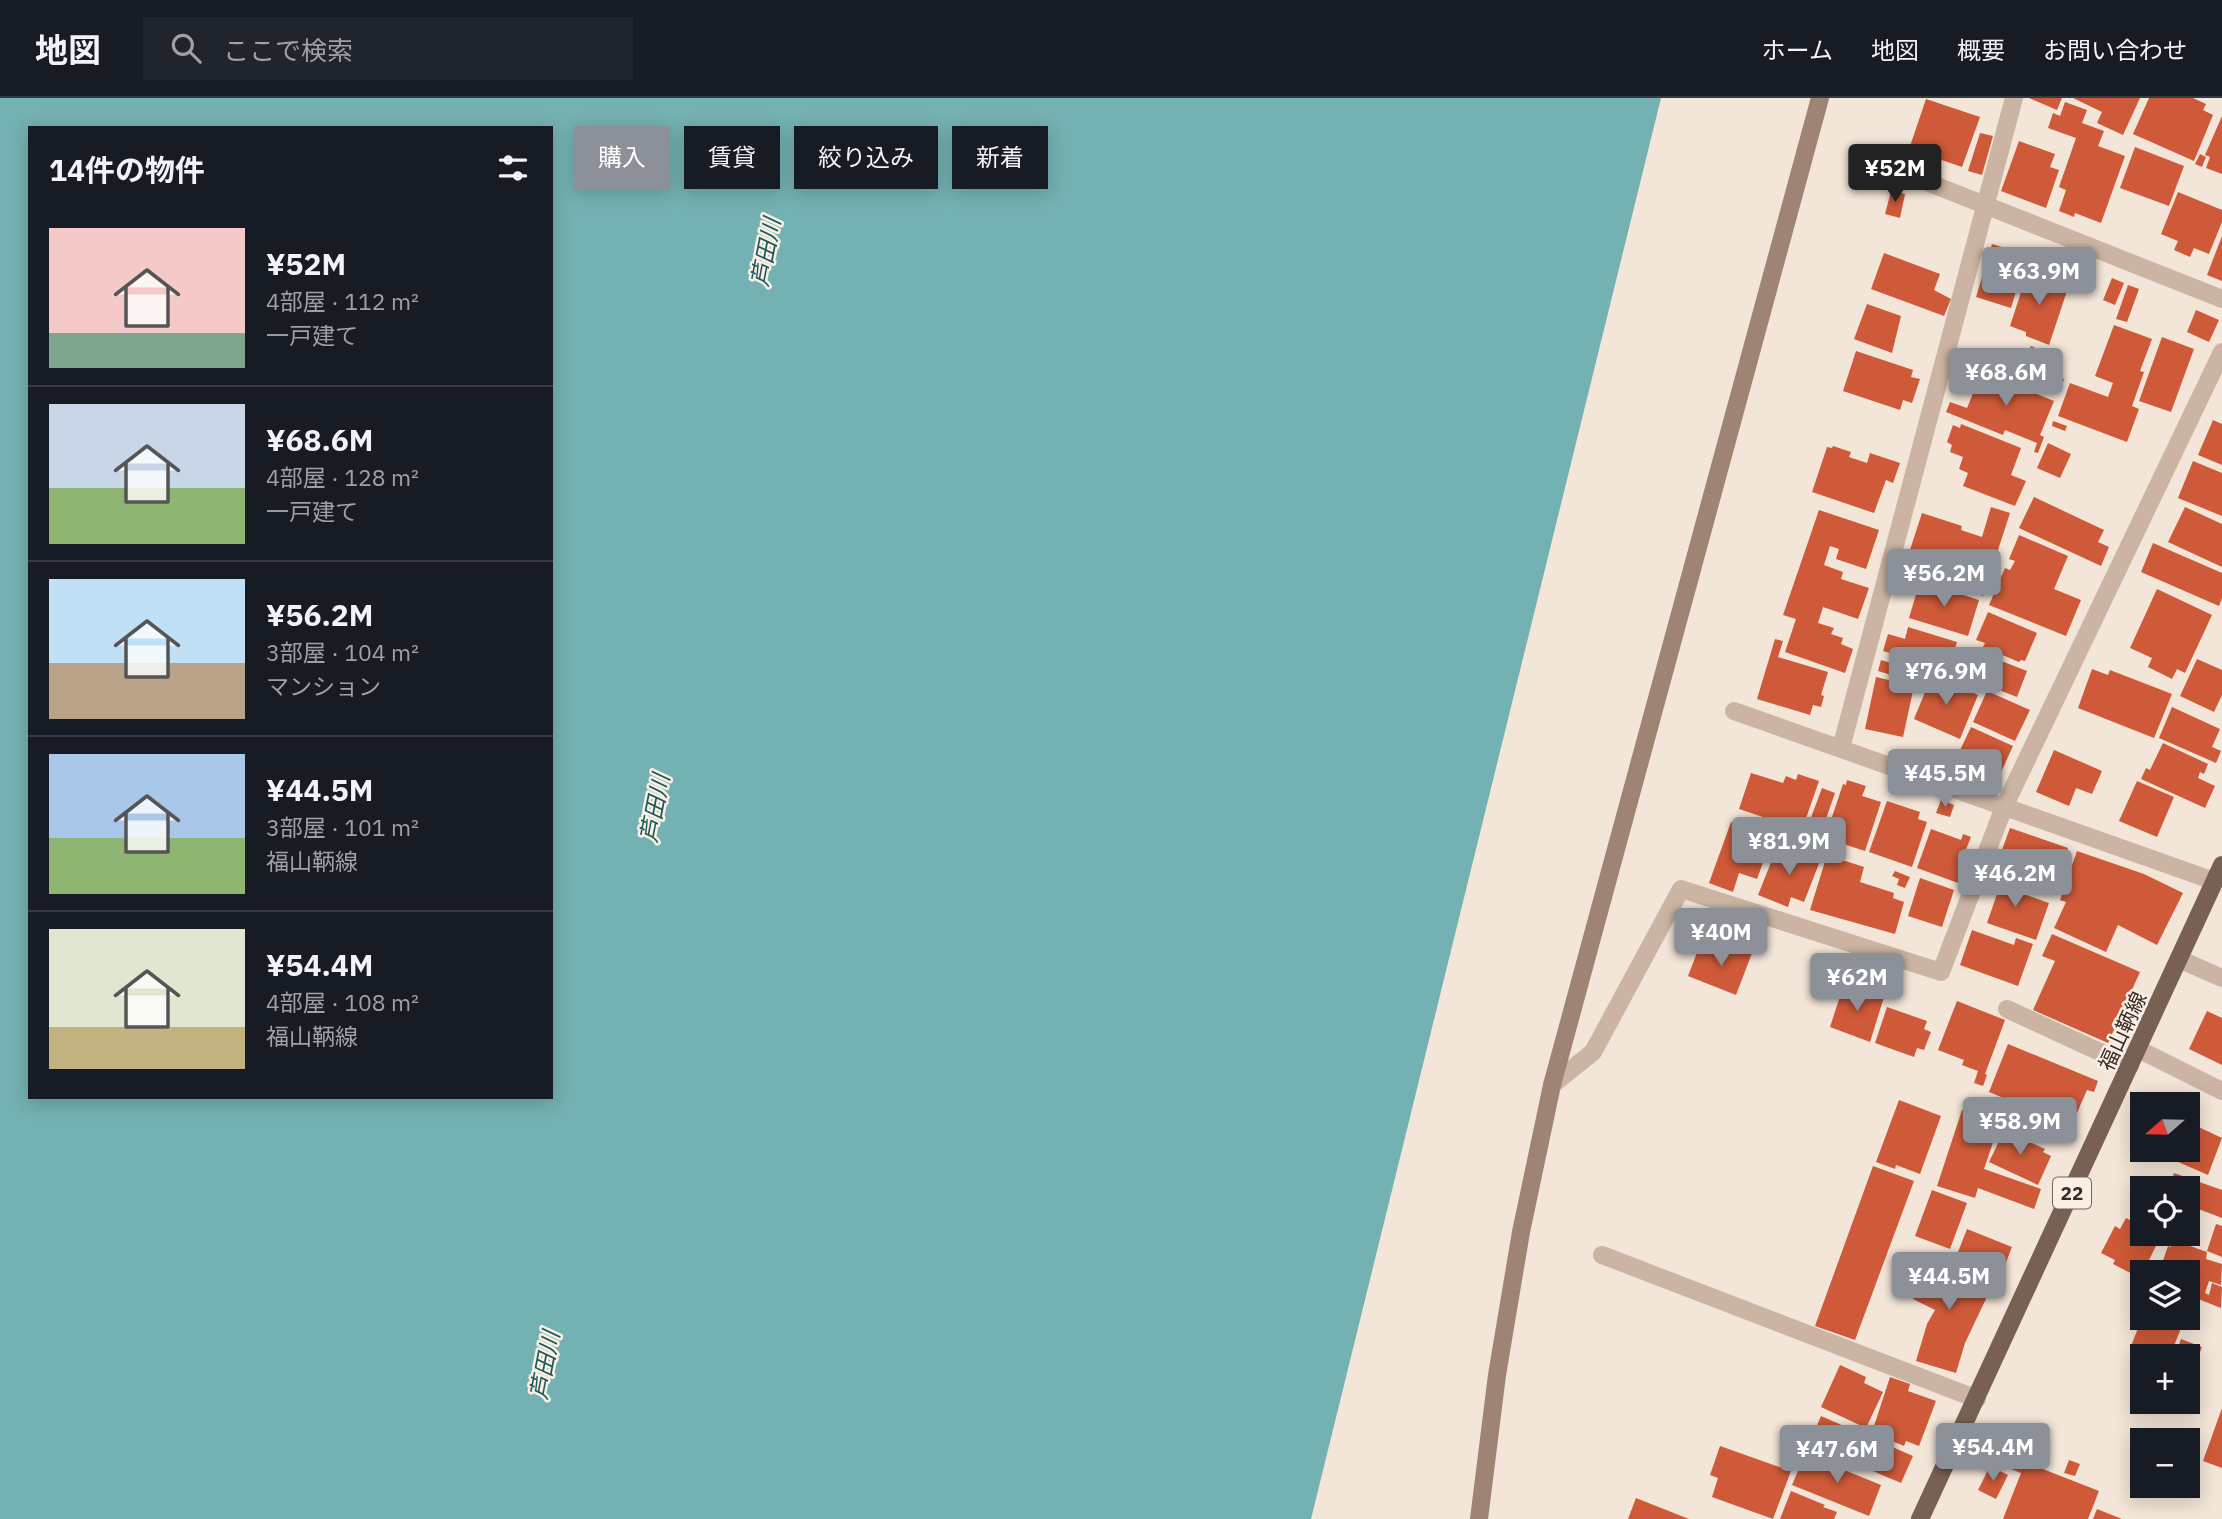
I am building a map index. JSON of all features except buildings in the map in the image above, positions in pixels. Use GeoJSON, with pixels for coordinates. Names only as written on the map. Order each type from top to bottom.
{"type":"FeatureCollection","features":[{"type":"Feature","properties":{"kind":"main road","name":"福山鞆線"},"geometry":{"type":"LineString","coordinates":[[1920,1519],[2218,873]]}},
{"type":"Feature","properties":{"kind":"street"},"geometry":{"type":"LineString","coordinates":[[1479,1519],[1508,1310],[1552,1084],[1820,98]]}},
{"type":"Feature","properties":{"kind":"street"},"geometry":{"type":"LineString","coordinates":[[1841,748],[2014,98]]}},
{"type":"Feature","properties":{"kind":"street"},"geometry":{"type":"LineString","coordinates":[[1894,169],[2222,299]]}},
{"type":"Feature","properties":{"kind":"street"},"geometry":{"type":"LineString","coordinates":[[1552,1084],[1593,1052],[1681,889],[1941,972],[2004,807],[2222,352]]}},
{"type":"Feature","properties":{"kind":"street"},"geometry":{"type":"LineString","coordinates":[[1734,711],[2004,807],[2218,873]]}},
{"type":"Feature","properties":{"kind":"street"},"geometry":{"type":"LineString","coordinates":[[2179,959],[2222,978]]}},
{"type":"Feature","properties":{"kind":"street"},"geometry":{"type":"LineString","coordinates":[[2007,1009],[2130,1066]]}},
{"type":"Feature","properties":{"kind":"street"},"geometry":{"type":"LineString","coordinates":[[2138,1049],[2222,1091]]}},
{"type":"Feature","properties":{"kind":"street"},"geometry":{"type":"LineString","coordinates":[[1602,1255],[1976,1399]]}},
{"type":"Feature","properties":{"kind":"water","name":"芦田川"},"geometry":{"type":"Polygon","coordinates":[[[0,98],[1661,98],[1311,1519],[0,1519],[0,98]]]}}]}
